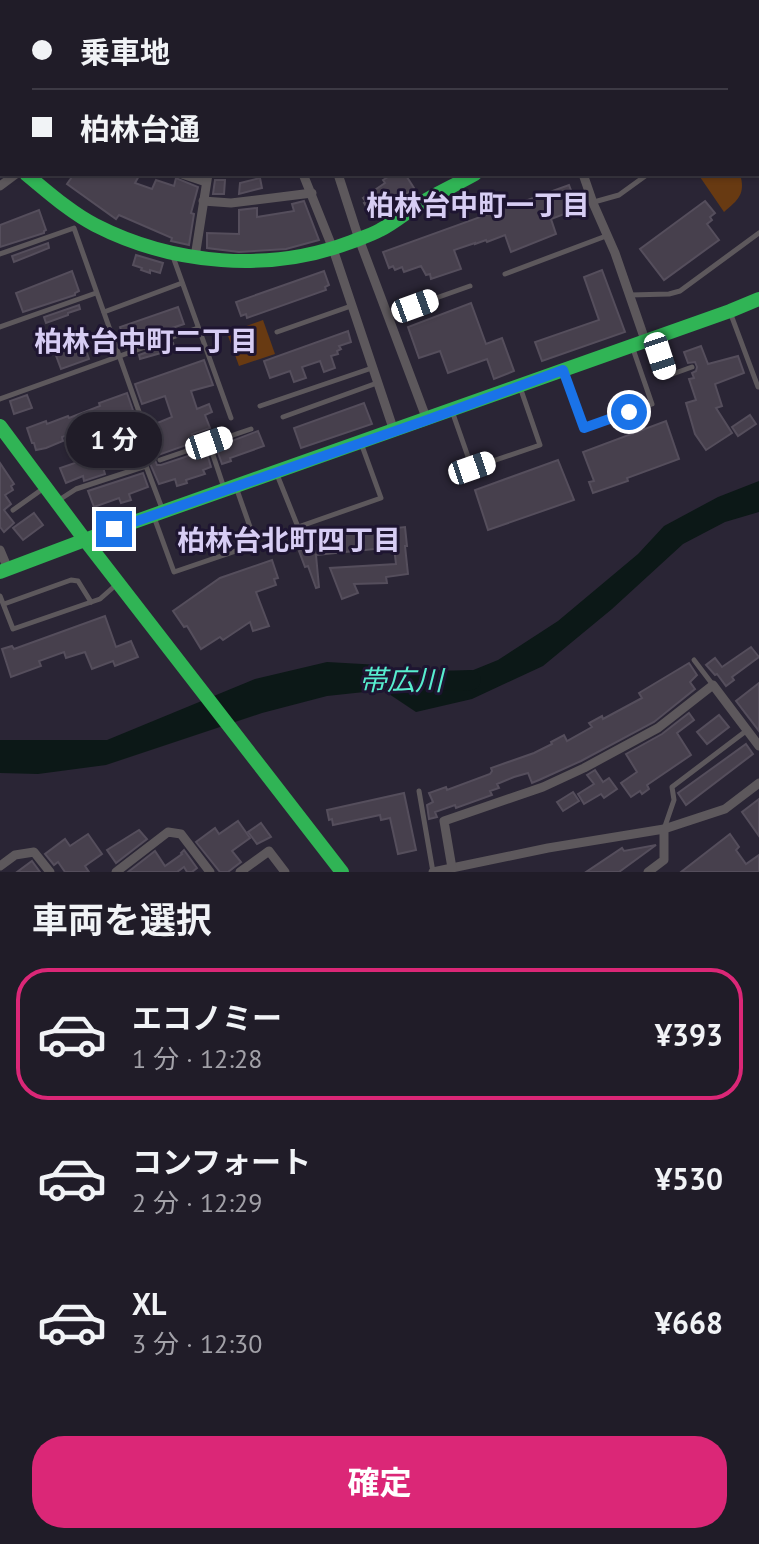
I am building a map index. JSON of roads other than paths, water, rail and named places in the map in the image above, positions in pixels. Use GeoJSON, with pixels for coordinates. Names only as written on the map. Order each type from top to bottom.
{"type":"FeatureCollection","features":[{"type":"Feature","properties":{"kind":"street"},"geometry":{"type":"LineString","coordinates":[[28,176],[61,203],[121,237],[172,253],[240,262],[287,259],[333,249],[379,231],[426,200],[471,176]]}},
{"type":"Feature","properties":{"kind":"street"},"geometry":{"type":"LineString","coordinates":[[304,176],[333,249],[394,431]]}},
{"type":"Feature","properties":{"kind":"street"},"geometry":{"type":"LineString","coordinates":[[339,176],[427,420]]}},
{"type":"Feature","properties":{"kind":"street"},"geometry":{"type":"LineString","coordinates":[[584,176],[643,341]]}},
{"type":"Feature","properties":{"kind":"street"},"geometry":{"type":"LineString","coordinates":[[195,257],[207,178]]}},
{"type":"Feature","properties":{"kind":"street"},"geometry":{"type":"LineString","coordinates":[[203,201],[231,203],[312,193]]}},
{"type":"Feature","properties":{"kind":"street"},"geometry":{"type":"LineString","coordinates":[[0,550],[4,570],[759,299]]}},
{"type":"Feature","properties":{"kind":"street"},"geometry":{"type":"LineString","coordinates":[[0,426],[342,872]]}},
{"type":"Feature","properties":{"kind":"street"},"geometry":{"type":"LineString","coordinates":[[452,868],[444,821],[543,787],[584,768],[658,728],[713,685],[759,746]]}},
{"type":"Feature","properties":{"kind":"street"},"geometry":{"type":"LineString","coordinates":[[433,872],[548,848],[664,829],[725,809],[759,783]]}},
{"type":"Feature","properties":{"kind":"street"},"geometry":{"type":"LineString","coordinates":[[648,872],[664,860],[664,829]]}},
{"type":"Feature","properties":{"kind":"street"},"geometry":{"type":"LineString","coordinates":[[116,872],[168,832],[181,834],[210,872]]}},
{"type":"Feature","properties":{"kind":"street"},"geometry":{"type":"LineString","coordinates":[[240,872],[269,851],[285,872]]}},
{"type":"Feature","properties":{"kind":"street"},"geometry":{"type":"LineString","coordinates":[[0,866],[15,855],[34,852],[50,872]]}},
{"type":"Feature","properties":{"kind":"lane"},"geometry":{"type":"LineString","coordinates":[[593,203],[619,195],[645,176]]}},
{"type":"Feature","properties":{"kind":"lane"},"geometry":{"type":"LineString","coordinates":[[0,254],[74,228],[149,440]]}},
{"type":"Feature","properties":{"kind":"lane"},"geometry":{"type":"LineString","coordinates":[[629,295],[680,291],[759,233]]}},
{"type":"Feature","properties":{"kind":"lane"},"geometry":{"type":"LineString","coordinates":[[505,274],[607,236]]}},
{"type":"Feature","properties":{"kind":"lane"},"geometry":{"type":"LineString","coordinates":[[172,253],[231,418]]}},
{"type":"Feature","properties":{"kind":"lane"},"geometry":{"type":"LineString","coordinates":[[104,312],[182,283]]}},
{"type":"Feature","properties":{"kind":"lane"},"geometry":{"type":"LineString","coordinates":[[388,315],[470,286]]}},
{"type":"Feature","properties":{"kind":"lane"},"geometry":{"type":"LineString","coordinates":[[0,327],[96,293]]}},
{"type":"Feature","properties":{"kind":"lane"},"geometry":{"type":"LineString","coordinates":[[277,332],[352,306]]}},
{"type":"Feature","properties":{"kind":"lane"},"geometry":{"type":"LineString","coordinates":[[730,311],[759,387]]}},
{"type":"Feature","properties":{"kind":"lane"},"geometry":{"type":"LineString","coordinates":[[0,399],[198,328]]}},
{"type":"Feature","properties":{"kind":"lane"},"geometry":{"type":"LineString","coordinates":[[643,341],[667,376],[692,367]]}},
{"type":"Feature","properties":{"kind":"lane"},"geometry":{"type":"LineString","coordinates":[[563,370],[584,428],[652,404],[643,341]]}},
{"type":"Feature","properties":{"kind":"lane"},"geometry":{"type":"LineString","coordinates":[[260,406],[373,367]]}},
{"type":"Feature","properties":{"kind":"lane"},"geometry":{"type":"LineString","coordinates":[[283,417],[378,383]]}},
{"type":"Feature","properties":{"kind":"lane"},"geometry":{"type":"LineString","coordinates":[[452,411],[472,468],[540,445],[520,386]]}},
{"type":"Feature","properties":{"kind":"lane"},"geometry":{"type":"LineString","coordinates":[[160,460],[251,429]]}},
{"type":"Feature","properties":{"kind":"lane"},"geometry":{"type":"LineString","coordinates":[[276,472],[298,527],[381,498],[360,442]]}},
{"type":"Feature","properties":{"kind":"lane"},"geometry":{"type":"LineString","coordinates":[[56,502],[76,489],[146,466],[174,572],[256,544],[209,443]]}},
{"type":"Feature","properties":{"kind":"lane"},"geometry":{"type":"LineString","coordinates":[[13,510],[45,487]]}},
{"type":"Feature","properties":{"kind":"lane"},"geometry":{"type":"LineString","coordinates":[[3,604],[71,580],[78,581],[91,602]]}},
{"type":"Feature","properties":{"kind":"lane"},"geometry":{"type":"LineString","coordinates":[[0,596],[13,629],[100,599],[118,583]]}},
{"type":"Feature","properties":{"kind":"lane"},"geometry":{"type":"LineString","coordinates":[[694,660],[713,685]]}},
{"type":"Feature","properties":{"kind":"lane"},"geometry":{"type":"LineString","coordinates":[[664,829],[674,800],[672,787],[747,731]]}},
{"type":"Feature","properties":{"kind":"lane"},"geometry":{"type":"LineString","coordinates":[[419,791],[433,872]]}},
{"type":"Feature","properties":{"kind":"lane"},"geometry":{"type":"LineString","coordinates":[[425,825],[444,821]]}},
{"type":"Feature","properties":{"kind":"water"},"geometry":{"type":"Polygon","coordinates":[[[759,481],[759,512],[725,522],[683,544],[543,666],[472,699],[416,712],[383,690],[327,696],[262,713],[106,765],[38,774],[0,773],[0,740],[107,740],[255,679],[327,662],[380,665],[429,688],[498,660],[558,621],[638,554],[664,526],[718,497],[759,481]]]}},
{"type":"Feature","properties":{"kind":"waterway","name":"帯広川"},"geometry":{"type":"LineString","coordinates":[[383,679],[471,680]]}},
{"type":"Feature","properties":{"kind":"district","name":"柏林台中町一丁目"},"geometry":{"type":"Point","coordinates":[478,205]}},
{"type":"Feature","properties":{"kind":"district","name":"柏林台中町二丁目"},"geometry":{"type":"Point","coordinates":[146,341]}},
{"type":"Feature","properties":{"kind":"district","name":"柏林台北町四丁目"},"geometry":{"type":"Point","coordinates":[289,540]}}]}
